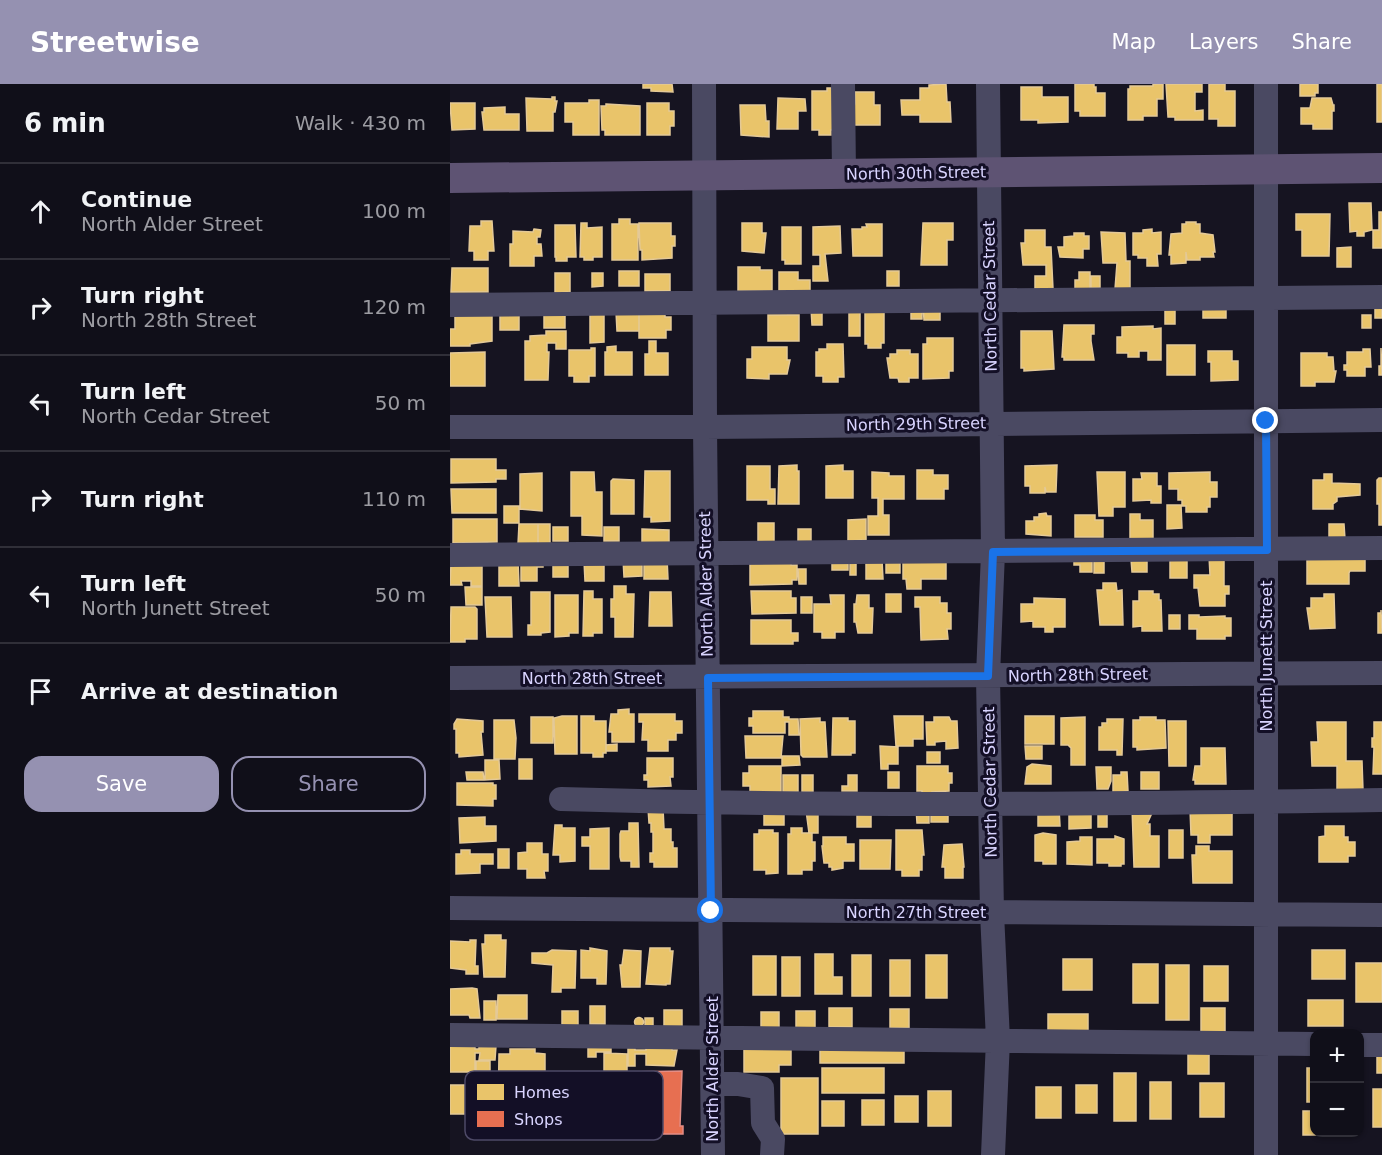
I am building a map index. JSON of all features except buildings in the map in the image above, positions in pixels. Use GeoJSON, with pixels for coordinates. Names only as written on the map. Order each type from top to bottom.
{"type":"FeatureCollection","features":[{"type":"Feature","properties":{"kind":"main road","name":"North 30th Street"},"geometry":{"type":"LineString","coordinates":[[450,178],[1382,168]]}},
{"type":"Feature","properties":{"kind":"street","name":"North Alder Street"},"geometry":{"type":"LineString","coordinates":[[704,84],[706,554],[713,1155]]}},
{"type":"Feature","properties":{"kind":"street"},"geometry":{"type":"LineString","coordinates":[[843,84],[844,174]]}},
{"type":"Feature","properties":{"kind":"street","name":"North Cedar Street"},"geometry":{"type":"LineString","coordinates":[[988,84],[993,552],[988,676],[992,913],[998,1040],[993,1155]]}},
{"type":"Feature","properties":{"kind":"street","name":"North Junett Street"},"geometry":{"type":"LineString","coordinates":[[1266,84],[1266,1155]]}},
{"type":"Feature","properties":{"kind":"street"},"geometry":{"type":"LineString","coordinates":[[450,305],[1382,297]]}},
{"type":"Feature","properties":{"kind":"street","name":"North 29th Street"},"geometry":{"type":"LineString","coordinates":[[450,427],[705,427],[1382,420]]}},
{"type":"Feature","properties":{"kind":"street"},"geometry":{"type":"LineString","coordinates":[[450,555],[1382,548]]}},
{"type":"Feature","properties":{"kind":"street","name":"North 28th Street"},"geometry":{"type":"LineString","coordinates":[[450,678],[1382,672]]}},
{"type":"Feature","properties":{"kind":"street"},"geometry":{"type":"LineString","coordinates":[[561,799],[710,803],[1382,800]]}},
{"type":"Feature","properties":{"kind":"street","name":"North 27th Street"},"geometry":{"type":"LineString","coordinates":[[450,908],[1382,915]]}},
{"type":"Feature","properties":{"kind":"street"},"geometry":{"type":"LineString","coordinates":[[450,1035],[1310,1044]]}},
{"type":"Feature","properties":{"kind":"street"},"geometry":{"type":"LineString","coordinates":[[1364,1045],[1382,1045]]}},
{"type":"Feature","properties":{"kind":"street"},"geometry":{"type":"LineString","coordinates":[[713,1084],[738,1084],[762,1088],[763,1123],[773,1139],[772,1155]]}},
{"type":"Feature","properties":{"kind":"route"},"geometry":{"type":"LineString","coordinates":[[711,911],[708,678],[988,676],[993,552],[1267,550],[1266,421]]}}]}
